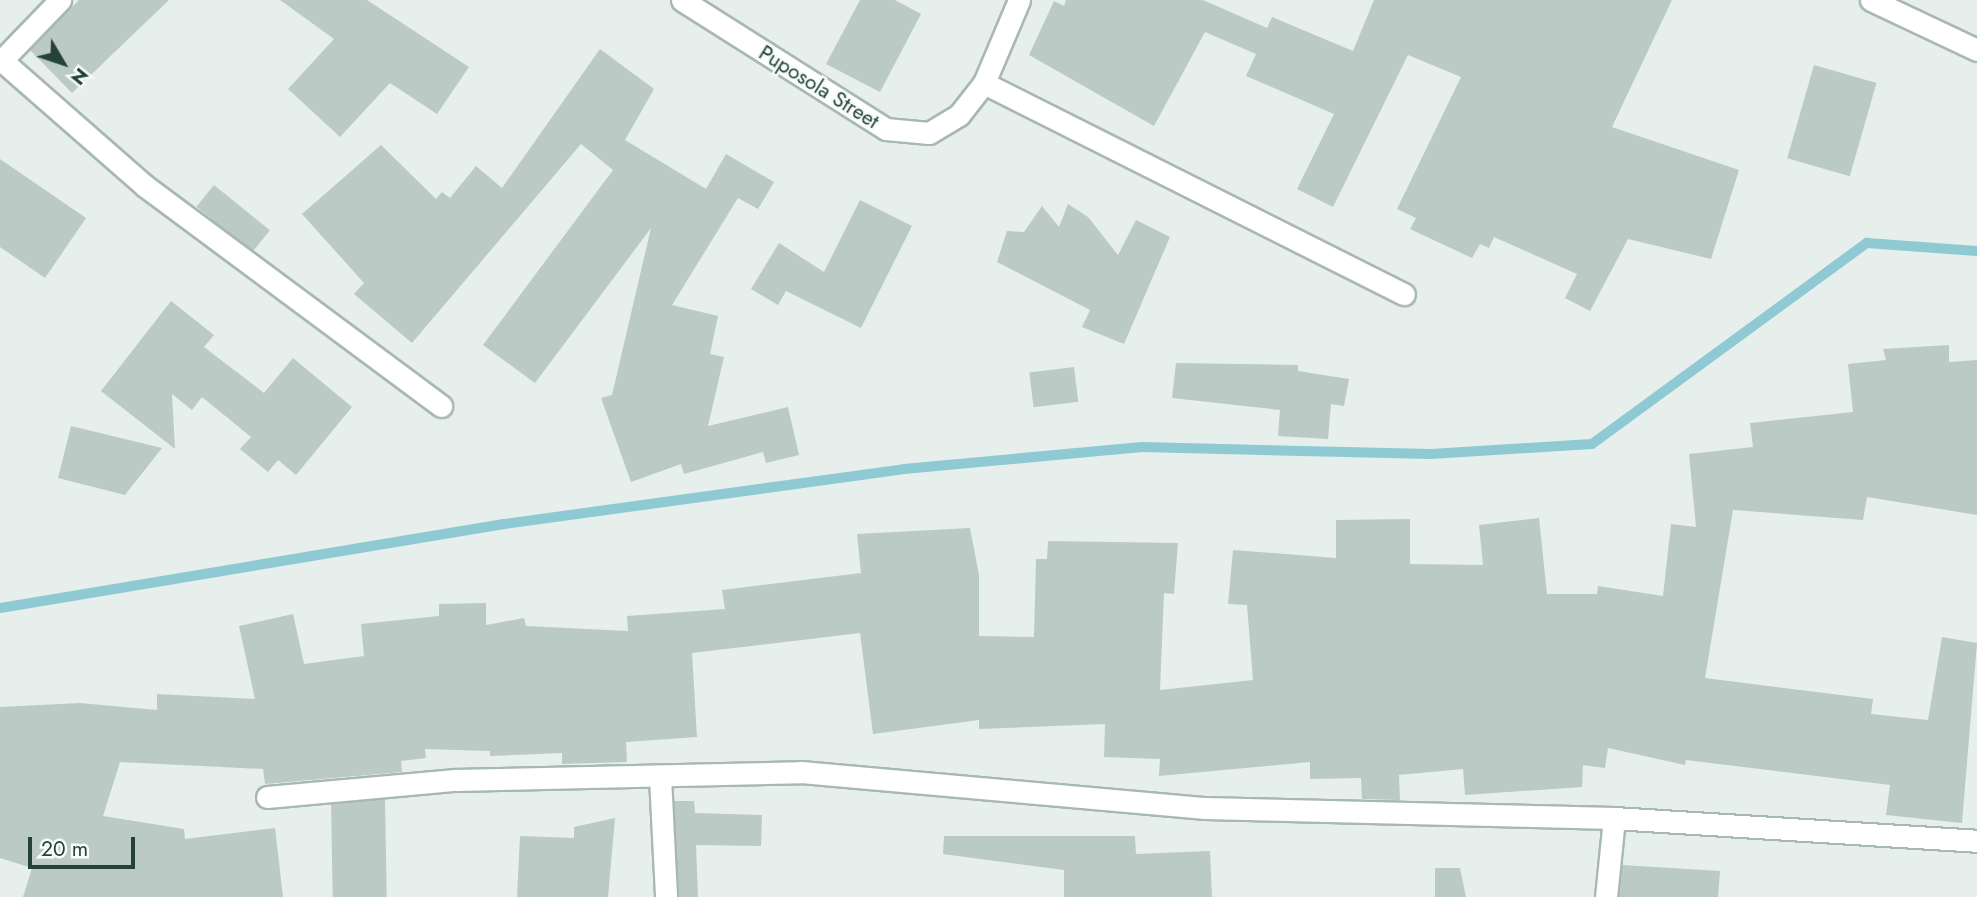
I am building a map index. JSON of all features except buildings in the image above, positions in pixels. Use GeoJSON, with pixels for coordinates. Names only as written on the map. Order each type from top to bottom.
{"type":"FeatureCollection","features":[{"type":"Feature","properties":{"kind":"street"},"geometry":{"type":"LineString","coordinates":[[60,0],[2,58],[145,186],[441,406]]}},
{"type":"Feature","properties":{"kind":"street","name":"Puposola Street"},"geometry":{"type":"LineString","coordinates":[[682,0],[886,130],[929,133],[959,116],[984,83],[1019,0]]}},
{"type":"Feature","properties":{"kind":"street"},"geometry":{"type":"LineString","coordinates":[[1871,0],[1977,50]]}},
{"type":"Feature","properties":{"kind":"street"},"geometry":{"type":"LineString","coordinates":[[984,83],[1404,295]]}},
{"type":"Feature","properties":{"kind":"street"},"geometry":{"type":"LineString","coordinates":[[267,797],[455,780],[801,772],[1205,808],[1614,818],[1977,841]]}},
{"type":"Feature","properties":{"kind":"street"},"geometry":{"type":"LineString","coordinates":[[660,777],[666,897]]}},
{"type":"Feature","properties":{"kind":"street"},"geometry":{"type":"LineString","coordinates":[[1606,897],[1614,818]]}},
{"type":"Feature","properties":{"kind":"waterway"},"geometry":{"type":"LineString","coordinates":[[0,608],[504,524],[904,469],[1142,447],[1431,454],[1592,444],[1867,243],[1977,251]]}}]}
